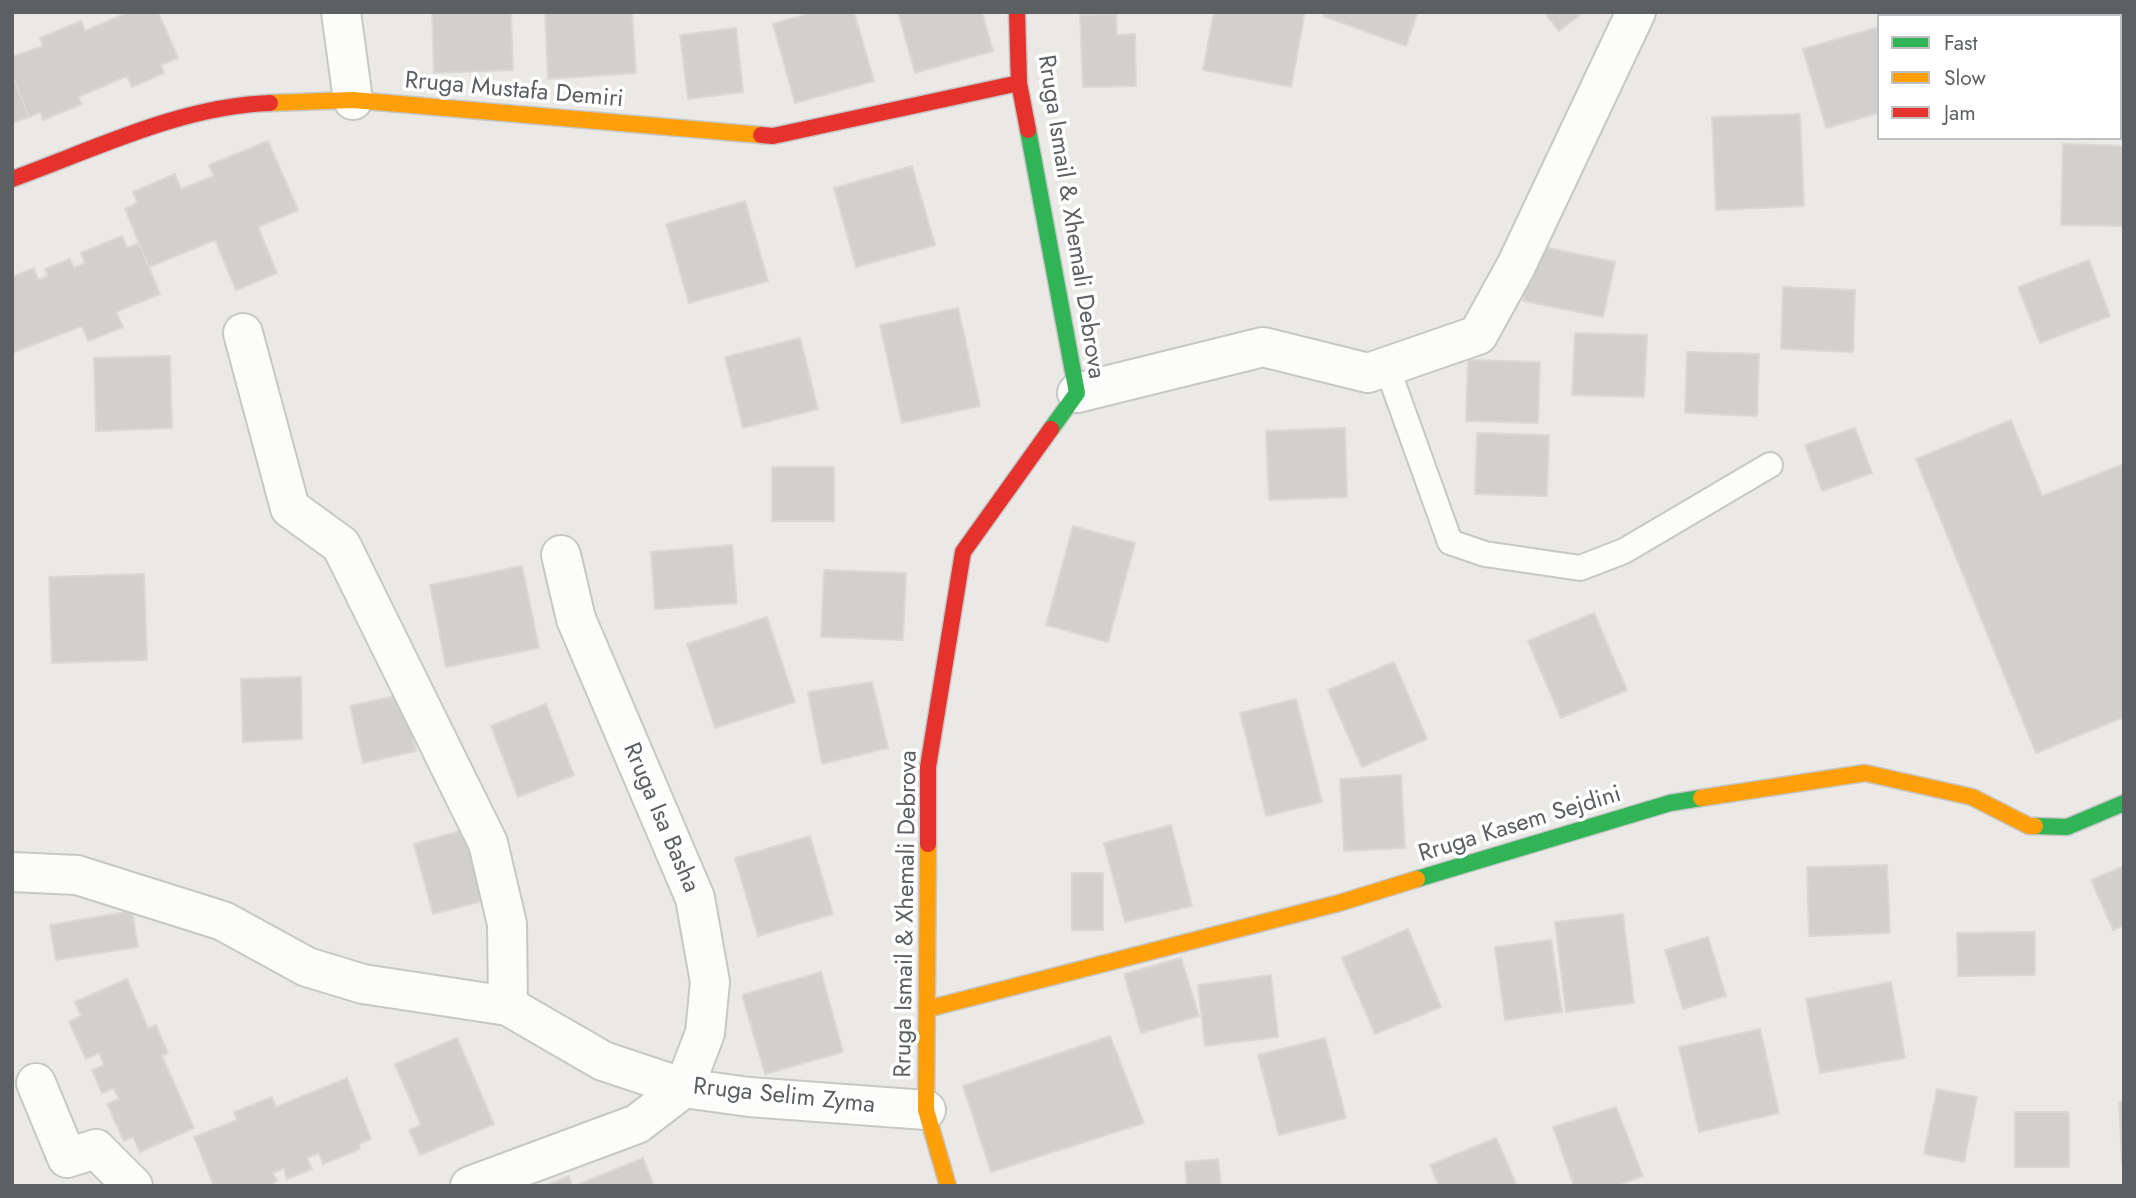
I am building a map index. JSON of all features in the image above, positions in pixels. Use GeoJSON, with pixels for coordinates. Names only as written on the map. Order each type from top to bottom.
{"type":"FeatureCollection","features":[{"type":"Feature","properties":{"kind":"street"},"geometry":{"type":"LineString","coordinates":[[341,12],[353,100]]}},
{"type":"Feature","properties":{"kind":"street","name":"Rruga Ismail & Xhemali Debrova"},"geometry":{"type":"LineString","coordinates":[[948,1186],[926,1111],[928,767],[963,552],[1077,393],[1019,83],[1017,12]]}},
{"type":"Feature","properties":{"kind":"street"},"geometry":{"type":"LineString","coordinates":[[1077,393],[1263,347],[1368,373],[1478,335],[1516,266],[1636,12]]}},
{"type":"Feature","properties":{"kind":"street","name":"Rruga Mustafa Demiri"},"geometry":{"type":"LineString","coordinates":[[12,179],[173,120],[246,104],[353,100],[773,136],[1019,83]]}},
{"type":"Feature","properties":{"kind":"street"},"geometry":{"type":"LineString","coordinates":[[243,333],[290,508],[341,545],[488,843],[507,924],[508,1006]]}},
{"type":"Feature","properties":{"kind":"street","name":"Rruga Isa Basha"},"geometry":{"type":"LineString","coordinates":[[561,555],[576,619],[695,898],[710,982],[705,1033],[684,1088]]}},
{"type":"Feature","properties":{"kind":"street","name":"Rruga Kasem Sejdini"},"geometry":{"type":"LineString","coordinates":[[927,1009],[1339,903],[1670,803],[1865,773],[1972,796],[2029,826],[2067,827],[2124,803]]}},
{"type":"Feature","properties":{"kind":"street","name":"Rruga Selim Zyma"},"geometry":{"type":"LineString","coordinates":[[12,872],[76,875],[223,921],[307,967],[363,984],[508,1006],[603,1061],[684,1088],[749,1097],[926,1111]]}},
{"type":"Feature","properties":{"kind":"street"},"geometry":{"type":"LineString","coordinates":[[36,1083],[67,1158],[96,1149],[133,1186]]}},
{"type":"Feature","properties":{"kind":"street"},"geometry":{"type":"LineString","coordinates":[[470,1186],[637,1124],[684,1088]]}},
{"type":"Feature","properties":{"kind":"lane"},"geometry":{"type":"LineString","coordinates":[[1387,367],[1450,542],[1485,554],[1580,568],[1625,551],[1770,465]]}},
{"type":"Feature","properties":{"kind":"building"},"geometry":{"type":"Polygon","coordinates":[[[129,12],[158,12],[178,58],[161,65],[164,73],[132,87],[127,76],[78,97],[82,104],[43,120],[40,112],[29,117],[12,74],[12,57],[43,46],[40,38],[81,21],[85,31],[129,12]]]}},
{"type":"Feature","properties":{"kind":"building"},"geometry":{"type":"Polygon","coordinates":[[[432,12],[511,12],[513,70],[434,73],[432,12]]]}},
{"type":"Feature","properties":{"kind":"building"},"geometry":{"type":"Polygon","coordinates":[[[545,12],[632,12],[636,73],[548,79],[545,12]]]}},
{"type":"Feature","properties":{"kind":"building"},"geometry":{"type":"Polygon","coordinates":[[[814,12],[854,12],[874,81],[795,103],[773,24],[814,12]]]}},
{"type":"Feature","properties":{"kind":"building"},"geometry":{"type":"Polygon","coordinates":[[[898,12],[982,12],[993,51],[915,73],[898,12]]]}},
{"type":"Feature","properties":{"kind":"building"},"geometry":{"type":"Polygon","coordinates":[[[1214,12],[1305,12],[1291,87],[1203,70],[1214,12]]]}},
{"type":"Feature","properties":{"kind":"building"},"geometry":{"type":"Polygon","coordinates":[[[1325,12],[1418,12],[1406,46],[1323,16],[1325,12]]]}},
{"type":"Feature","properties":{"kind":"building"},"geometry":{"type":"Polygon","coordinates":[[[1544,12],[1584,12],[1559,31],[1544,12]]]}},
{"type":"Feature","properties":{"kind":"building"},"geometry":{"type":"Polygon","coordinates":[[[1116,14],[1117,35],[1135,34],[1136,86],[1083,87],[1080,15],[1116,14]]]}},
{"type":"Feature","properties":{"kind":"building"},"geometry":{"type":"Polygon","coordinates":[[[736,28],[743,92],[688,99],[680,35],[736,28]]]}},
{"type":"Feature","properties":{"kind":"building"},"geometry":{"type":"Polygon","coordinates":[[[1877,28],[1877,114],[1826,128],[1803,49],[1877,28]]]}},
{"type":"Feature","properties":{"kind":"building"},"geometry":{"type":"Polygon","coordinates":[[[12,74],[29,117],[12,123],[12,74]]]}},
{"type":"Feature","properties":{"kind":"building"},"geometry":{"type":"Polygon","coordinates":[[[1800,114],[1804,206],[1716,210],[1712,117],[1800,114]]]}},
{"type":"Feature","properties":{"kind":"building"},"geometry":{"type":"Polygon","coordinates":[[[268,141],[298,210],[258,227],[277,273],[236,290],[215,240],[149,267],[125,209],[137,203],[133,192],[175,174],[181,189],[214,176],[209,165],[268,141]]]}},
{"type":"Feature","properties":{"kind":"building"},"geometry":{"type":"Polygon","coordinates":[[[2063,144],[2124,146],[2124,226],[2061,225],[2063,144]]]}},
{"type":"Feature","properties":{"kind":"building"},"geometry":{"type":"Polygon","coordinates":[[[912,166],[935,245],[856,267],[834,188],[912,166]]]}},
{"type":"Feature","properties":{"kind":"building"},"geometry":{"type":"Polygon","coordinates":[[[745,201],[768,281],[689,303],[666,224],[745,201]]]}},
{"type":"Feature","properties":{"kind":"building"},"geometry":{"type":"Polygon","coordinates":[[[122,236],[127,248],[139,243],[160,294],[116,312],[123,327],[88,341],[82,326],[12,353],[12,277],[34,268],[38,280],[48,276],[45,269],[70,259],[74,268],[85,263],[81,253],[122,236]]]}},
{"type":"Feature","properties":{"kind":"building"},"geometry":{"type":"Polygon","coordinates":[[[1535,245],[1615,262],[1603,317],[1523,301],[1535,245]]]}},
{"type":"Feature","properties":{"kind":"building"},"geometry":{"type":"Polygon","coordinates":[[[2089,260],[2110,316],[2040,343],[2018,287],[2089,260]]]}},
{"type":"Feature","properties":{"kind":"building"},"geometry":{"type":"Polygon","coordinates":[[[1783,287],[1855,290],[1853,352],[1781,349],[1783,287]]]}},
{"type":"Feature","properties":{"kind":"building"},"geometry":{"type":"Polygon","coordinates":[[[958,308],[980,406],[902,423],[880,325],[958,308]]]}},
{"type":"Feature","properties":{"kind":"building"},"geometry":{"type":"Polygon","coordinates":[[[1575,333],[1647,335],[1644,397],[1572,395],[1575,333]]]}},
{"type":"Feature","properties":{"kind":"building"},"geometry":{"type":"Polygon","coordinates":[[[800,338],[818,409],[743,428],[725,357],[800,338]]]}},
{"type":"Feature","properties":{"kind":"building"},"geometry":{"type":"Polygon","coordinates":[[[1687,352],[1759,354],[1757,416],[1685,413],[1687,352]]]}},
{"type":"Feature","properties":{"kind":"building"},"geometry":{"type":"Polygon","coordinates":[[[170,356],[172,428],[96,431],[94,358],[170,356]]]}},
{"type":"Feature","properties":{"kind":"building"},"geometry":{"type":"Polygon","coordinates":[[[1468,360],[1540,362],[1538,423],[1466,421],[1468,360]]]}},
{"type":"Feature","properties":{"kind":"building"},"geometry":{"type":"Polygon","coordinates":[[[2011,420],[2042,496],[2124,464],[2124,717],[2036,753],[1916,459],[2011,420]]]}},
{"type":"Feature","properties":{"kind":"building"},"geometry":{"type":"Polygon","coordinates":[[[1345,428],[1347,497],[1269,500],[1266,431],[1345,428]]]}},
{"type":"Feature","properties":{"kind":"building"},"geometry":{"type":"Polygon","coordinates":[[[1855,428],[1872,473],[1822,491],[1805,445],[1855,428]]]}},
{"type":"Feature","properties":{"kind":"building"},"geometry":{"type":"Polygon","coordinates":[[[1477,433],[1549,435],[1547,496],[1475,494],[1477,433]]]}},
{"type":"Feature","properties":{"kind":"building"},"geometry":{"type":"Polygon","coordinates":[[[772,467],[834,467],[834,521],[772,521],[772,467]]]}},
{"type":"Feature","properties":{"kind":"building"},"geometry":{"type":"Polygon","coordinates":[[[1073,526],[1135,543],[1108,642],[1046,625],[1073,526]]]}},
{"type":"Feature","properties":{"kind":"building"},"geometry":{"type":"Polygon","coordinates":[[[732,545],[737,603],[655,609],[651,552],[732,545]]]}},
{"type":"Feature","properties":{"kind":"building"},"geometry":{"type":"Polygon","coordinates":[[[522,566],[539,648],[446,667],[430,585],[522,566]]]}},
{"type":"Feature","properties":{"kind":"building"},"geometry":{"type":"Polygon","coordinates":[[[824,570],[906,573],[903,640],[821,637],[824,570]]]}},
{"type":"Feature","properties":{"kind":"building"},"geometry":{"type":"Polygon","coordinates":[[[144,574],[147,660],[52,663],[49,577],[144,574]]]}},
{"type":"Feature","properties":{"kind":"building"},"geometry":{"type":"Polygon","coordinates":[[[1594,613],[1627,690],[1561,718],[1528,641],[1594,613]]]}},
{"type":"Feature","properties":{"kind":"building"},"geometry":{"type":"Polygon","coordinates":[[[767,617],[795,702],[715,728],[687,644],[767,617]]]}},
{"type":"Feature","properties":{"kind":"building"},"geometry":{"type":"Polygon","coordinates":[[[1394,662],[1427,739],[1362,767],[1328,690],[1394,662]]]}},
{"type":"Feature","properties":{"kind":"building"},"geometry":{"type":"Polygon","coordinates":[[[301,677],[302,739],[243,742],[241,679],[301,677]]]}},
{"type":"Feature","properties":{"kind":"building"},"geometry":{"type":"Polygon","coordinates":[[[872,682],[888,748],[822,764],[808,692],[872,682]]]}},
{"type":"Feature","properties":{"kind":"building"},"geometry":{"type":"Polygon","coordinates":[[[404,694],[416,751],[363,763],[350,706],[404,694]]]}},
{"type":"Feature","properties":{"kind":"building"},"geometry":{"type":"Polygon","coordinates":[[[1296,699],[1322,802],[1266,816],[1240,713],[1296,699]]]}},
{"type":"Feature","properties":{"kind":"building"},"geometry":{"type":"Polygon","coordinates":[[[546,704],[574,775],[518,797],[491,726],[546,704]]]}},
{"type":"Feature","properties":{"kind":"building"},"geometry":{"type":"Polygon","coordinates":[[[1401,775],[1405,848],[1344,851],[1340,779],[1401,775]]]}},
{"type":"Feature","properties":{"kind":"building"},"geometry":{"type":"Polygon","coordinates":[[[1171,825],[1192,906],[1125,922],[1104,843],[1171,825]]]}},
{"type":"Feature","properties":{"kind":"building"},"geometry":{"type":"Polygon","coordinates":[[[474,827],[494,898],[433,914],[414,844],[474,827]]]}},
{"type":"Feature","properties":{"kind":"building"},"geometry":{"type":"Polygon","coordinates":[[[810,836],[833,914],[758,936],[735,858],[810,836]]]}},
{"type":"Feature","properties":{"kind":"building"},"geometry":{"type":"Polygon","coordinates":[[[1887,865],[1890,933],[1809,936],[1807,867],[1887,865]]]}},
{"type":"Feature","properties":{"kind":"building"},"geometry":{"type":"Polygon","coordinates":[[[2124,866],[2124,925],[2113,930],[2091,880],[2124,866]]]}},
{"type":"Feature","properties":{"kind":"building"},"geometry":{"type":"Polygon","coordinates":[[[1072,873],[1103,873],[1103,930],[1072,930],[1072,873]]]}},
{"type":"Feature","properties":{"kind":"building"},"geometry":{"type":"Polygon","coordinates":[[[132,911],[138,947],[56,960],[50,925],[132,911]]]}},
{"type":"Feature","properties":{"kind":"building"},"geometry":{"type":"Polygon","coordinates":[[[1623,914],[1634,1003],[1566,1012],[1555,922],[1623,914]]]}},
{"type":"Feature","properties":{"kind":"building"},"geometry":{"type":"Polygon","coordinates":[[[1408,929],[1441,1007],[1375,1034],[1342,958],[1408,929]]]}},
{"type":"Feature","properties":{"kind":"building"},"geometry":{"type":"Polygon","coordinates":[[[2035,932],[2035,975],[1958,976],[1957,933],[2035,932]]]}},
{"type":"Feature","properties":{"kind":"building"},"geometry":{"type":"Polygon","coordinates":[[[1708,937],[1726,996],[1683,1009],[1665,950],[1708,937]]]}},
{"type":"Feature","properties":{"kind":"building"},"geometry":{"type":"Polygon","coordinates":[[[1551,940],[1562,1012],[1505,1020],[1495,947],[1551,940]]]}},
{"type":"Feature","properties":{"kind":"building"},"geometry":{"type":"Polygon","coordinates":[[[1181,958],[1199,1016],[1141,1033],[1124,974],[1181,958]]]}},
{"type":"Feature","properties":{"kind":"building"},"geometry":{"type":"Polygon","coordinates":[[[821,972],[843,1052],[765,1074],[742,995],[821,972]]]}},
{"type":"Feature","properties":{"kind":"building"},"geometry":{"type":"Polygon","coordinates":[[[1271,975],[1278,1037],[1205,1046],[1198,985],[1271,975]]]}},
{"type":"Feature","properties":{"kind":"building"},"geometry":{"type":"Polygon","coordinates":[[[127,979],[148,1028],[156,1025],[168,1053],[162,1056],[194,1128],[140,1152],[133,1137],[124,1141],[107,1104],[119,1099],[114,1088],[102,1093],[92,1070],[104,1065],[99,1053],[86,1059],[69,1022],[81,1016],[75,1002],[127,979]]]}},
{"type":"Feature","properties":{"kind":"building"},"geometry":{"type":"Polygon","coordinates":[[[1891,982],[1905,1058],[1820,1073],[1806,999],[1891,982]]]}},
{"type":"Feature","properties":{"kind":"building"},"geometry":{"type":"Polygon","coordinates":[[[1760,1029],[1779,1113],[1699,1132],[1679,1047],[1760,1029]]]}},
{"type":"Feature","properties":{"kind":"building"},"geometry":{"type":"Polygon","coordinates":[[[1110,1036],[1144,1123],[991,1172],[963,1086],[1110,1036]]]}},
{"type":"Feature","properties":{"kind":"building"},"geometry":{"type":"Polygon","coordinates":[[[457,1038],[494,1124],[420,1155],[409,1130],[421,1125],[395,1064],[457,1038]]]}},
{"type":"Feature","properties":{"kind":"building"},"geometry":{"type":"Polygon","coordinates":[[[1325,1038],[1346,1118],[1279,1135],[1258,1055],[1325,1038]]]}},
{"type":"Feature","properties":{"kind":"building"},"geometry":{"type":"Polygon","coordinates":[[[347,1078],[371,1139],[359,1144],[360,1149],[323,1164],[319,1153],[307,1158],[312,1169],[287,1179],[284,1168],[273,1173],[277,1181],[267,1186],[214,1186],[194,1137],[237,1120],[234,1112],[272,1097],[276,1107],[347,1078]]]}},
{"type":"Feature","properties":{"kind":"building"},"geometry":{"type":"Polygon","coordinates":[[[1937,1089],[1977,1097],[1964,1162],[1924,1154],[1937,1089]]]}},
{"type":"Feature","properties":{"kind":"building"},"geometry":{"type":"Polygon","coordinates":[[[2124,1101],[2124,1164],[2122,1164],[2119,1102],[2124,1101]]]}},
{"type":"Feature","properties":{"kind":"building"},"geometry":{"type":"Polygon","coordinates":[[[1616,1107],[1643,1176],[1616,1186],[1574,1186],[1553,1127],[1616,1107]]]}},
{"type":"Feature","properties":{"kind":"building"},"geometry":{"type":"Polygon","coordinates":[[[2015,1112],[2069,1112],[2069,1167],[2015,1167],[2015,1112]]]}},
{"type":"Feature","properties":{"kind":"building"},"geometry":{"type":"Polygon","coordinates":[[[1496,1138],[1517,1186],[1439,1186],[1430,1165],[1496,1138]]]}},
{"type":"Feature","properties":{"kind":"building"},"geometry":{"type":"Polygon","coordinates":[[[643,1158],[654,1186],[575,1186],[643,1158]]]}},
{"type":"Feature","properties":{"kind":"building"},"geometry":{"type":"Polygon","coordinates":[[[1218,1159],[1221,1186],[1187,1186],[1185,1162],[1218,1159]]]}},
{"type":"Feature","properties":{"kind":"building"},"geometry":{"type":"Polygon","coordinates":[[[569,1176],[572,1186],[545,1186],[569,1176]]]}},
{"type":"Feature","properties":{"kind":"traffic: fast"},"geometry":{"type":"LineString","coordinates":[[1028,130],[1077,393],[1051,429]]}},
{"type":"Feature","properties":{"kind":"traffic: fast"},"geometry":{"type":"LineString","coordinates":[[1417,879],[1670,803],[1701,798]]}},
{"type":"Feature","properties":{"kind":"traffic: fast"},"geometry":{"type":"LineString","coordinates":[[2035,826],[2067,827],[2124,803]]}},
{"type":"Feature","properties":{"kind":"traffic: slow"},"geometry":{"type":"LineString","coordinates":[[270,103],[353,100],[761,135]]}},
{"type":"Feature","properties":{"kind":"traffic: slow"},"geometry":{"type":"LineString","coordinates":[[1701,798],[1865,773],[1972,797],[2029,826],[2035,826]]}},
{"type":"Feature","properties":{"kind":"traffic: slow"},"geometry":{"type":"LineString","coordinates":[[928,844],[926,1110],[948,1186]]}},
{"type":"Feature","properties":{"kind":"traffic: slow"},"geometry":{"type":"LineString","coordinates":[[927,1009],[1339,903],[1417,879]]}},
{"type":"Feature","properties":{"kind":"traffic: jam"},"geometry":{"type":"LineString","coordinates":[[1017,12],[1019,83],[1028,130]]}},
{"type":"Feature","properties":{"kind":"traffic: jam"},"geometry":{"type":"LineString","coordinates":[[761,135],[773,136],[1019,83]]}},
{"type":"Feature","properties":{"kind":"traffic: jam"},"geometry":{"type":"LineString","coordinates":[[12,179],[171,120],[237,106],[270,103]]}},
{"type":"Feature","properties":{"kind":"traffic: jam"},"geometry":{"type":"LineString","coordinates":[[928,844],[928,767],[963,552],[1051,429]]}}]}
